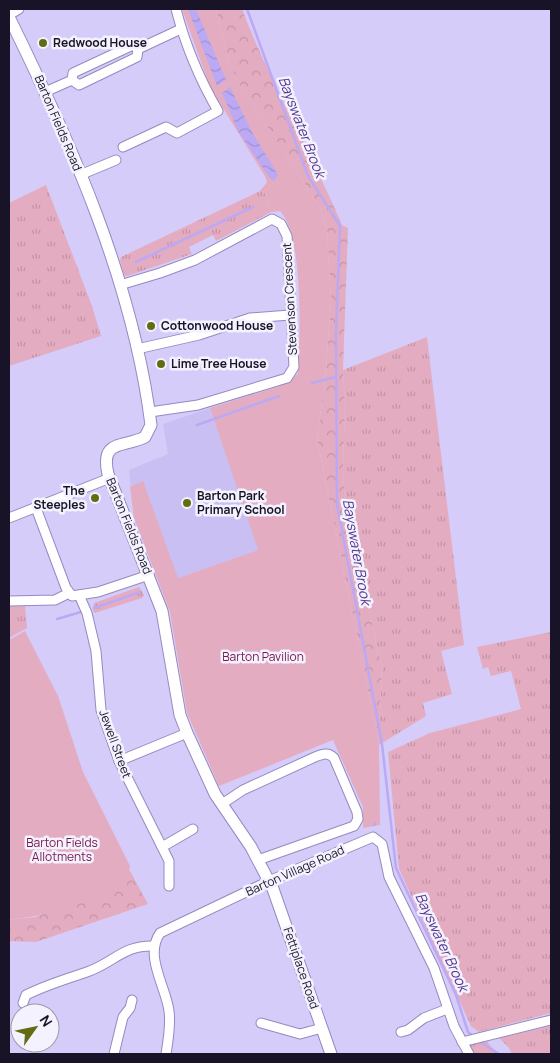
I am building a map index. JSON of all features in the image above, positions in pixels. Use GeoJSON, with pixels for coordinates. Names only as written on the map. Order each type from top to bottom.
{"type":"FeatureCollection","features":[{"type":"Feature","properties":{"kind":"street"},"geometry":{"type":"LineString","coordinates":[[9,17],[19,9]]}},
{"type":"Feature","properties":{"kind":"street"},"geometry":{"type":"LineString","coordinates":[[123,147],[166,127],[177,133],[218,111],[181,29],[176,9]]}},
{"type":"Feature","properties":{"kind":"street","name":"Barton Fields Road"},"geometry":{"type":"LineString","coordinates":[[9,17],[45,92],[80,175],[120,285],[137,349],[151,425],[145,436],[116,446],[106,454],[105,458],[110,478],[162,611],[180,715],[211,787],[258,860],[269,881]]}},
{"type":"Feature","properties":{"kind":"street"},"geometry":{"type":"LineString","coordinates":[[138,49],[181,29]]}},
{"type":"Feature","properties":{"kind":"street"},"geometry":{"type":"LineString","coordinates":[[72,80],[73,74],[133,45],[138,49]]}},
{"type":"Feature","properties":{"kind":"street"},"geometry":{"type":"LineString","coordinates":[[72,80],[79,85],[138,57],[138,49]]}},
{"type":"Feature","properties":{"kind":"street"},"geometry":{"type":"LineString","coordinates":[[45,92],[72,80]]}},
{"type":"Feature","properties":{"kind":"street"},"geometry":{"type":"LineString","coordinates":[[80,175],[116,160]]}},
{"type":"Feature","properties":{"kind":"street","name":"Stevenson Crescent"},"geometry":{"type":"LineString","coordinates":[[120,285],[195,260],[272,219],[281,224],[287,236],[294,368],[287,378],[198,405],[150,412]]}},
{"type":"Feature","properties":{"kind":"street"},"geometry":{"type":"LineString","coordinates":[[137,349],[199,335],[250,318],[290,315]]}},
{"type":"Feature","properties":{"kind":"street"},"geometry":{"type":"LineString","coordinates":[[9,518],[110,478]]}},
{"type":"Feature","properties":{"kind":"street"},"geometry":{"type":"LineString","coordinates":[[36,508],[69,593],[72,596],[98,592],[149,575]]}},
{"type":"Feature","properties":{"kind":"street"},"geometry":{"type":"LineString","coordinates":[[9,601],[55,600],[69,593]]}},
{"type":"Feature","properties":{"kind":"street","name":"Jewell Street"},"geometry":{"type":"LineString","coordinates":[[79,595],[84,603],[96,651],[101,710],[119,761],[169,861],[168,886]]}},
{"type":"Feature","properties":{"kind":"street"},"geometry":{"type":"LineString","coordinates":[[119,761],[187,733]]}},
{"type":"Feature","properties":{"kind":"street"},"geometry":{"type":"LineString","coordinates":[[222,804],[243,790],[315,757],[330,754],[334,758],[356,812],[358,819],[354,826],[258,860]]}},
{"type":"Feature","properties":{"kind":"street"},"geometry":{"type":"LineString","coordinates":[[162,847],[193,829]]}},
{"type":"Feature","properties":{"kind":"street","name":"Barton Village Road"},"geometry":{"type":"LineString","coordinates":[[154,946],[156,939],[166,928],[269,881],[373,838],[377,839],[382,844],[389,877],[434,968],[447,1009],[465,1041],[468,1054]]}},
{"type":"Feature","properties":{"kind":"street","name":"Fettiplace Road"},"geometry":{"type":"LineString","coordinates":[[269,881],[331,1054]]}},
{"type":"Feature","properties":{"kind":"street"},"geometry":{"type":"LineString","coordinates":[[22,996],[52,983],[95,969],[134,946],[154,946],[158,975],[170,1012],[166,1054]]}},
{"type":"Feature","properties":{"kind":"street"},"geometry":{"type":"LineString","coordinates":[[114,1054],[119,1029],[132,1000]]}},
{"type":"Feature","properties":{"kind":"street"},"geometry":{"type":"LineString","coordinates":[[407,1033],[424,1018],[447,1009]]}},
{"type":"Feature","properties":{"kind":"street"},"geometry":{"type":"LineString","coordinates":[[465,1041],[551,1020]]}},
{"type":"Feature","properties":{"kind":"street"},"geometry":{"type":"LineString","coordinates":[[261,1023],[300,1034],[322,1028]]}},
{"type":"Feature","properties":{"kind":"shaded area","name":"Barton Park Primary School"},"geometry":{"type":"Polygon","coordinates":[[[210,408],[259,550],[178,578],[134,518],[129,470],[168,454],[163,424],[210,408]]]}},
{"type":"Feature","properties":{"kind":"green space","name":"Barton Pavilion"},"geometry":{"type":"Polygon","coordinates":[[[182,9],[216,9],[229,63],[238,82],[320,207],[327,228],[331,302],[325,380],[317,439],[379,745],[380,825],[363,828],[363,807],[333,740],[219,786],[187,713],[170,612],[134,518],[130,487],[143,481],[178,578],[258,550],[210,408],[280,386],[298,374],[299,288],[297,264],[288,224],[280,211],[271,212],[265,193],[260,191],[267,182],[266,178],[210,87],[182,9]]]}},
{"type":"Feature","properties":{"kind":"green space"},"geometry":{"type":"Polygon","coordinates":[[[216,9],[242,9],[265,64],[342,225],[348,228],[343,370],[345,406],[343,472],[345,501],[382,669],[379,745],[317,439],[325,380],[331,302],[327,228],[320,207],[238,82],[229,63],[216,9]]]}},
{"type":"Feature","properties":{"kind":"green space"},"geometry":{"type":"Polygon","coordinates":[[[46,185],[92,306],[101,336],[9,366],[9,203],[46,185]]]}},
{"type":"Feature","properties":{"kind":"green space"},"geometry":{"type":"Polygon","coordinates":[[[260,191],[265,193],[271,212],[216,241],[213,235],[189,247],[192,254],[127,276],[124,275],[121,257],[260,191]]]}},
{"type":"Feature","properties":{"kind":"green space"},"geometry":{"type":"Polygon","coordinates":[[[427,337],[464,645],[441,651],[452,694],[423,703],[426,716],[379,745],[382,669],[345,501],[343,472],[345,406],[343,370],[427,337]]]}},
{"type":"Feature","properties":{"kind":"green space"},"geometry":{"type":"Polygon","coordinates":[[[139,587],[144,595],[142,598],[95,613],[93,611],[94,603],[139,587]]]}},
{"type":"Feature","properties":{"kind":"green space"},"geometry":{"type":"Polygon","coordinates":[[[19,604],[25,606],[27,628],[9,638],[9,606],[19,604]]]}},
{"type":"Feature","properties":{"kind":"green space","name":"Barton Fields Allotments"},"geometry":{"type":"Polygon","coordinates":[[[25,631],[58,696],[83,772],[130,866],[126,881],[98,896],[55,912],[9,920],[9,640],[25,631]]]}},
{"type":"Feature","properties":{"kind":"green space"},"geometry":{"type":"Polygon","coordinates":[[[551,632],[551,1013],[479,1032],[471,1026],[399,869],[388,752],[430,733],[521,709],[511,671],[491,676],[488,667],[483,669],[477,647],[551,632]]]}},
{"type":"Feature","properties":{"kind":"green space"},"geometry":{"type":"Polygon","coordinates":[[[129,869],[148,904],[36,942],[9,941],[9,920],[35,917],[116,887],[129,869]]]}},
{"type":"Feature","properties":{"kind":"green space"},"geometry":{"type":"Polygon","coordinates":[[[438,919],[450,961],[448,976],[423,921],[438,919]]]}},
{"type":"Feature","properties":{"kind":"green space"},"geometry":{"type":"Polygon","coordinates":[[[551,1026],[551,1054],[512,1054],[499,1038],[551,1026]]]}},
{"type":"Feature","properties":{"kind":"green space"},"geometry":{"type":"Polygon","coordinates":[[[485,1038],[496,1054],[472,1054],[468,1047],[469,1042],[485,1038]]]}},
{"type":"Feature","properties":{"kind":"water"},"geometry":{"type":"Polygon","coordinates":[[[188,9],[196,9],[226,80],[217,86],[188,9]]]}},
{"type":"Feature","properties":{"kind":"water"},"geometry":{"type":"Polygon","coordinates":[[[230,87],[252,132],[278,175],[274,181],[269,177],[238,131],[222,93],[230,87]]]}},
{"type":"Feature","properties":{"kind":"waterway","name":"Bayswater Brook"},"geometry":{"type":"LineString","coordinates":[[247,9],[308,176],[340,226],[336,334],[337,504],[382,744],[396,868],[456,995],[468,1032],[473,1036]]}},
{"type":"Feature","properties":{"kind":"waterway"},"geometry":{"type":"LineString","coordinates":[[136,262],[253,207]]}},
{"type":"Feature","properties":{"kind":"waterway"},"geometry":{"type":"LineString","coordinates":[[312,383],[336,377]]}},
{"type":"Feature","properties":{"kind":"waterway"},"geometry":{"type":"LineString","coordinates":[[197,425],[279,396]]}},
{"type":"Feature","properties":{"kind":"waterway"},"geometry":{"type":"LineString","coordinates":[[94,608],[140,592]]}},
{"type":"Feature","properties":{"kind":"waterway"},"geometry":{"type":"LineString","coordinates":[[57,619],[81,612]]}},
{"type":"Feature","properties":{"kind":"waterway","name":"Bayswater Brook"},"geometry":{"type":"LineString","coordinates":[[479,1041],[499,1054]]}},
{"type":"Feature","properties":{"kind":"place","name":"Redwood House"},"geometry":{"type":"Point","coordinates":[43,43]}},
{"type":"Feature","properties":{"kind":"place","name":"Cottonwood House"},"geometry":{"type":"Point","coordinates":[151,326]}},
{"type":"Feature","properties":{"kind":"place","name":"Lime Tree House"},"geometry":{"type":"Point","coordinates":[161,364]}},
{"type":"Feature","properties":{"kind":"place","name":"The Steeples"},"geometry":{"type":"Point","coordinates":[95,498]}},
{"type":"Feature","properties":{"kind":"place","name":"Barton Park Primary School"},"geometry":{"type":"Point","coordinates":[187,503]}}]}
